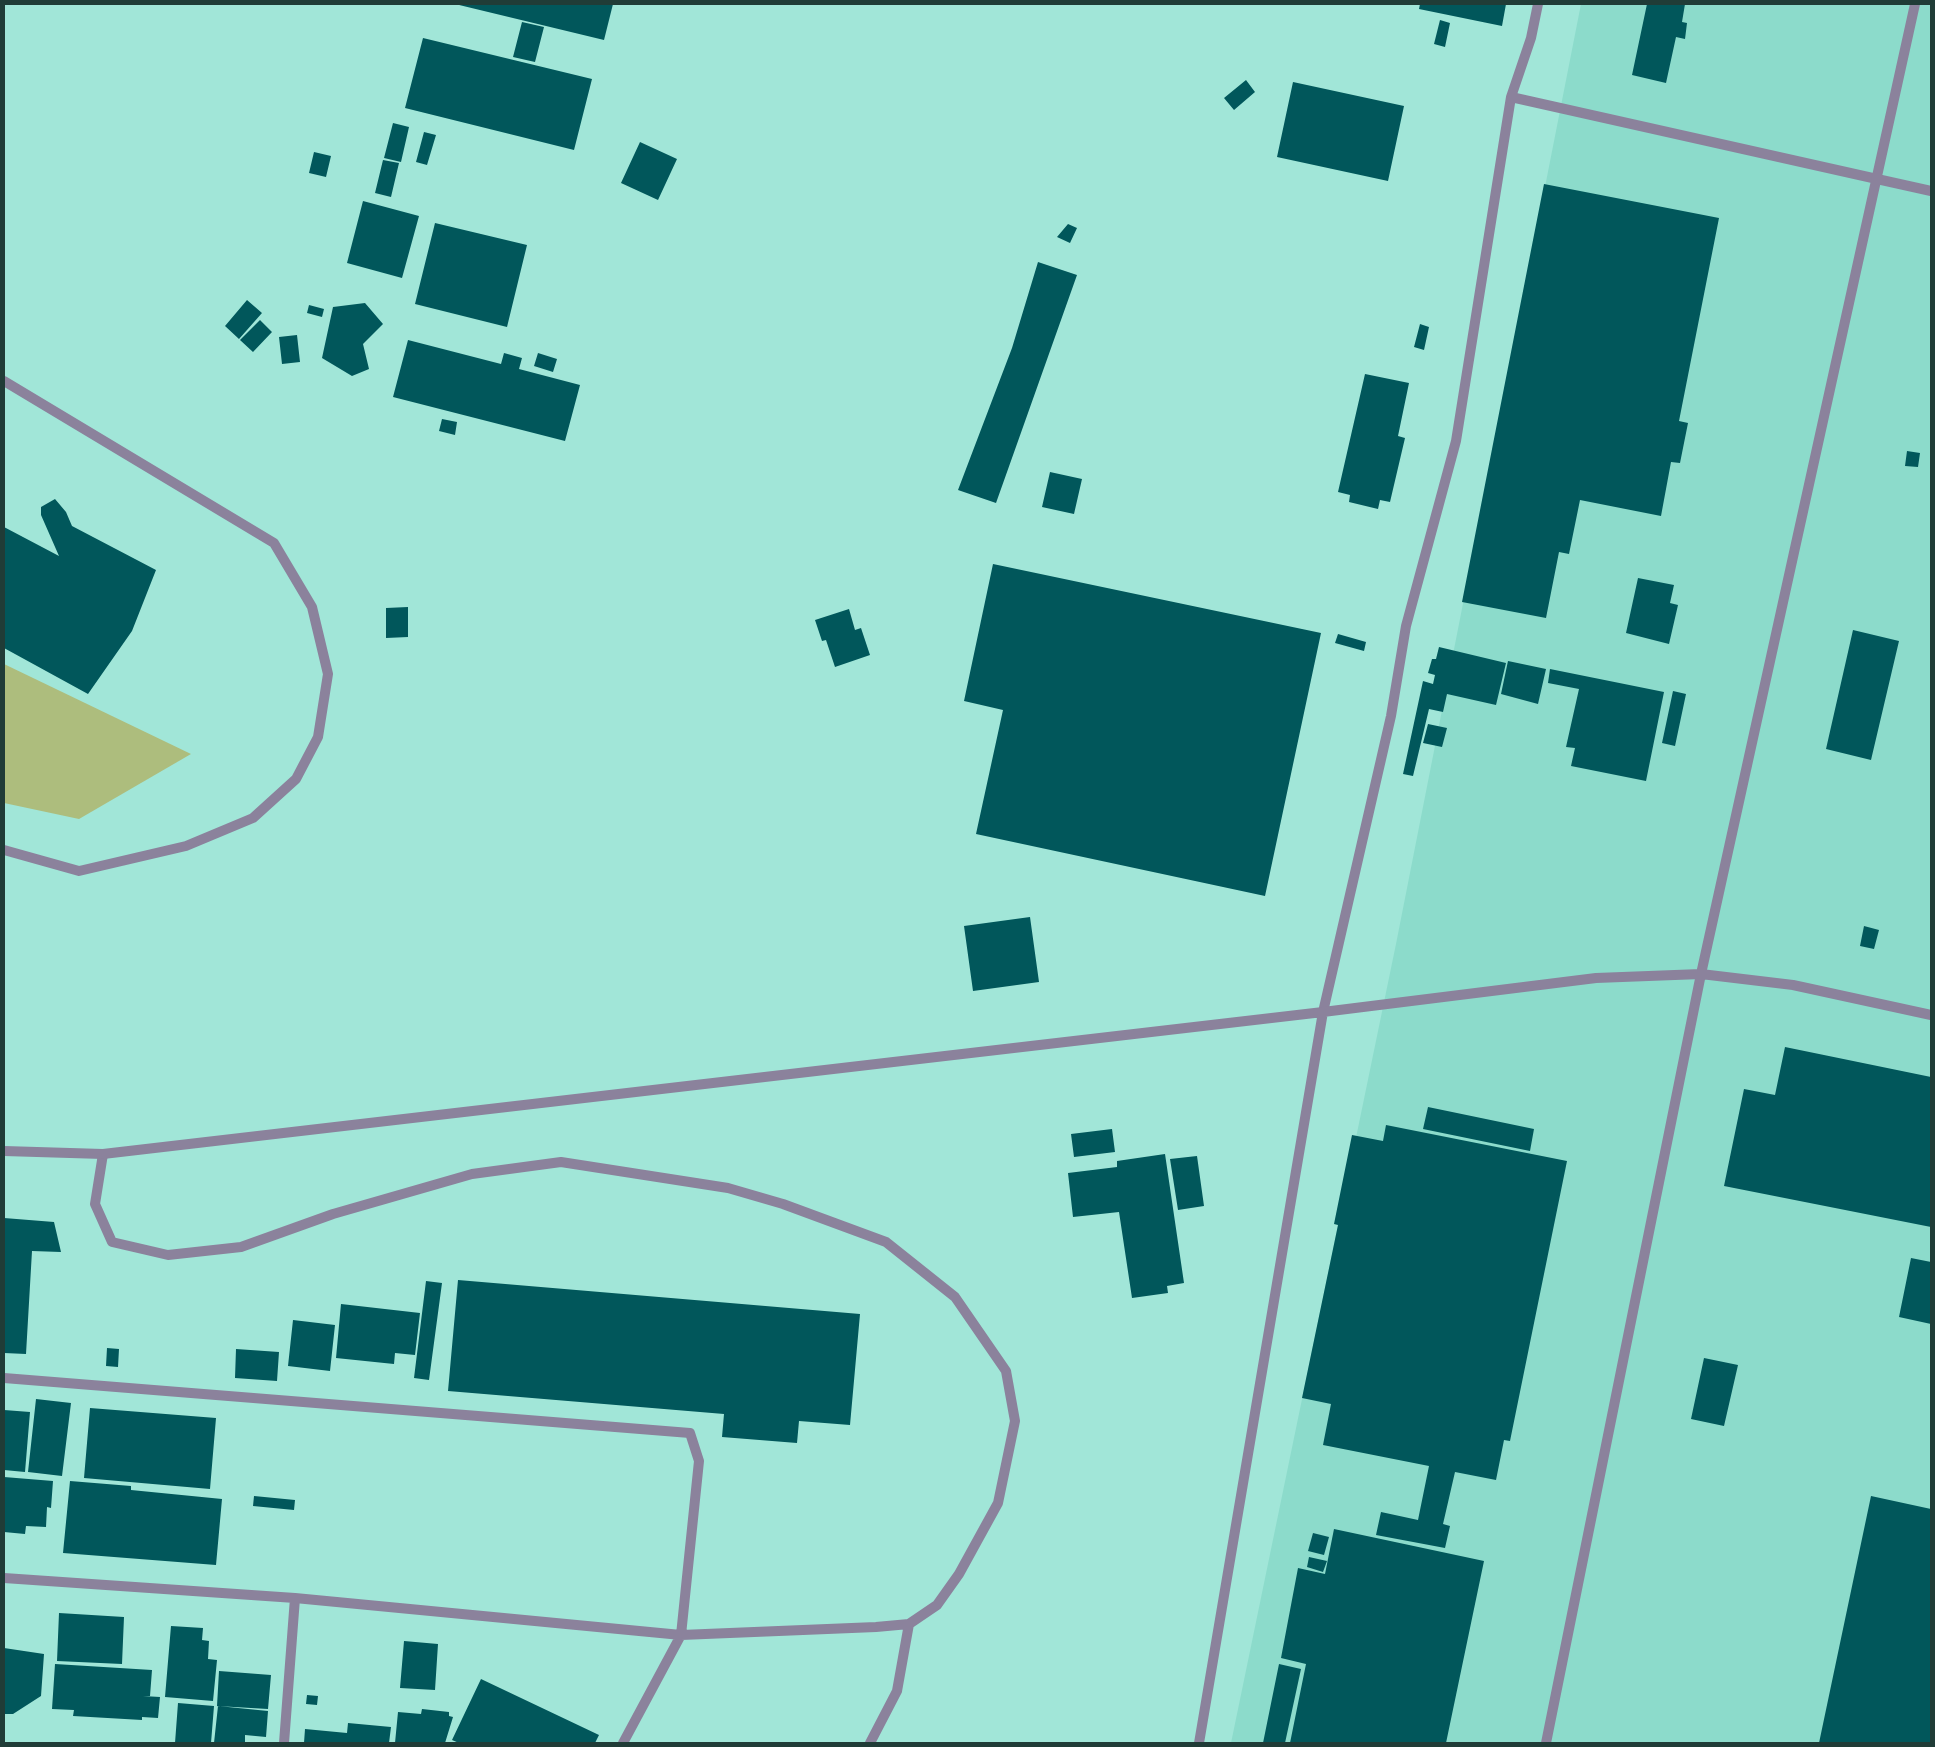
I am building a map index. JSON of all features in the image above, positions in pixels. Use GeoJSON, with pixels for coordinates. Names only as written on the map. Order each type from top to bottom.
{"type":"FeatureCollection","features":[{"type":"Feature","properties":{"kind":"street"},"geometry":{"type":"LineString","coordinates":[[1199,1743],[1323,1012],[1391,716],[1406,626],[1456,441],[1511,97],[1532,38],[1538,4]]}},
{"type":"Feature","properties":{"kind":"street"},"geometry":{"type":"LineString","coordinates":[[1546,1743],[1701,974],[1915,4]]}},
{"type":"Feature","properties":{"kind":"street"},"geometry":{"type":"LineString","coordinates":[[1511,97],[1931,191]]}},
{"type":"Feature","properties":{"kind":"street"},"geometry":{"type":"LineString","coordinates":[[4,382],[274,543],[312,607],[328,674],[318,737],[296,779],[253,818],[186,846],[79,871],[4,850]]}},
{"type":"Feature","properties":{"kind":"street"},"geometry":{"type":"LineString","coordinates":[[4,1151],[103,1154],[1323,1012],[1596,978],[1701,974],[1793,986],[1931,1015]]}},
{"type":"Feature","properties":{"kind":"street"},"geometry":{"type":"LineString","coordinates":[[4,1578],[296,1598],[681,1635],[866,1628],[910,1624],[937,1605],[959,1574],[998,1503],[1015,1421],[1006,1371],[955,1297],[886,1242],[783,1204],[728,1188],[561,1162],[472,1174],[333,1214],[241,1246],[168,1255],[112,1242],[95,1204],[103,1154]]}},
{"type":"Feature","properties":{"kind":"street"},"geometry":{"type":"LineString","coordinates":[[4,1378],[690,1433],[699,1461],[681,1635],[623,1743]]}},
{"type":"Feature","properties":{"kind":"street"},"geometry":{"type":"LineString","coordinates":[[284,1743],[296,1598]]}},
{"type":"Feature","properties":{"kind":"street"},"geometry":{"type":"LineString","coordinates":[[870,1743],[897,1691],[910,1624]]}},
{"type":"Feature","properties":{"kind":"shaded area"},"geometry":{"type":"Polygon","coordinates":[[[1581,4],[1931,4],[1931,1743],[1231,1743],[1396,944],[1581,4]]]}},
{"type":"Feature","properties":{"kind":"shaded area"},"geometry":{"type":"Polygon","coordinates":[[[4,664],[191,754],[79,819],[4,803],[4,664]]]}},
{"type":"Feature","properties":{"kind":"building"},"geometry":{"type":"Polygon","coordinates":[[[455,4],[613,4],[604,40],[455,4]]]}},
{"type":"Feature","properties":{"kind":"building"},"geometry":{"type":"Polygon","coordinates":[[[1420,4],[1506,4],[1502,26],[1419,9],[1420,4]]]}},
{"type":"Feature","properties":{"kind":"building"},"geometry":{"type":"Polygon","coordinates":[[[1647,4],[1685,4],[1682,22],[1687,23],[1685,39],[1676,37],[1666,83],[1632,75],[1647,4]]]}},
{"type":"Feature","properties":{"kind":"building"},"geometry":{"type":"Polygon","coordinates":[[[1440,20],[1450,23],[1445,47],[1434,44],[1440,20]]]}},
{"type":"Feature","properties":{"kind":"building"},"geometry":{"type":"Polygon","coordinates":[[[522,22],[544,27],[535,62],[513,57],[522,22]]]}},
{"type":"Feature","properties":{"kind":"building"},"geometry":{"type":"Polygon","coordinates":[[[423,38],[592,79],[574,150],[405,108],[423,38]]]}},
{"type":"Feature","properties":{"kind":"building"},"geometry":{"type":"Polygon","coordinates":[[[1246,80],[1255,92],[1234,110],[1224,98],[1246,80]]]}},
{"type":"Feature","properties":{"kind":"building"},"geometry":{"type":"Polygon","coordinates":[[[1293,82],[1404,106],[1388,181],[1277,157],[1293,82]]]}},
{"type":"Feature","properties":{"kind":"building"},"geometry":{"type":"Polygon","coordinates":[[[393,123],[409,127],[401,162],[384,158],[393,123]]]}},
{"type":"Feature","properties":{"kind":"building"},"geometry":{"type":"Polygon","coordinates":[[[424,132],[436,135],[427,165],[416,162],[424,132]]]}},
{"type":"Feature","properties":{"kind":"building"},"geometry":{"type":"Polygon","coordinates":[[[640,142],[677,159],[658,200],[621,183],[640,142]]]}},
{"type":"Feature","properties":{"kind":"building"},"geometry":{"type":"Polygon","coordinates":[[[314,152],[331,156],[326,177],[309,173],[314,152]]]}},
{"type":"Feature","properties":{"kind":"building"},"geometry":{"type":"Polygon","coordinates":[[[383,160],[399,163],[391,197],[375,193],[383,160]]]}},
{"type":"Feature","properties":{"kind":"building"},"geometry":{"type":"Polygon","coordinates":[[[1544,184],[1719,218],[1679,421],[1688,423],[1680,463],[1671,462],[1661,516],[1580,500],[1569,554],[1559,552],[1546,618],[1462,602],[1544,184]]]}},
{"type":"Feature","properties":{"kind":"building"},"geometry":{"type":"Polygon","coordinates":[[[363,201],[419,216],[402,278],[347,263],[363,201]]]}},
{"type":"Feature","properties":{"kind":"building"},"geometry":{"type":"Polygon","coordinates":[[[435,223],[527,245],[507,327],[415,304],[435,223]]]}},
{"type":"Feature","properties":{"kind":"building"},"geometry":{"type":"Polygon","coordinates":[[[1068,224],[1077,228],[1070,243],[1057,237],[1068,224]]]}},
{"type":"Feature","properties":{"kind":"building"},"geometry":{"type":"Polygon","coordinates":[[[1038,262],[1077,275],[996,503],[958,490],[1012,348],[1038,262]]]}},
{"type":"Feature","properties":{"kind":"building"},"geometry":{"type":"Polygon","coordinates":[[[247,300],[262,313],[239,339],[225,326],[247,300]]]}},
{"type":"Feature","properties":{"kind":"building"},"geometry":{"type":"Polygon","coordinates":[[[365,303],[383,324],[363,344],[369,369],[352,376],[322,358],[333,307],[365,303]]]}},
{"type":"Feature","properties":{"kind":"building"},"geometry":{"type":"Polygon","coordinates":[[[309,305],[324,309],[322,317],[307,313],[309,305]]]}},
{"type":"Feature","properties":{"kind":"building"},"geometry":{"type":"Polygon","coordinates":[[[260,320],[272,332],[253,352],[240,340],[260,320]]]}},
{"type":"Feature","properties":{"kind":"building"},"geometry":{"type":"Polygon","coordinates":[[[1420,324],[1429,327],[1424,350],[1414,347],[1420,324]]]}},
{"type":"Feature","properties":{"kind":"building"},"geometry":{"type":"Polygon","coordinates":[[[297,335],[300,362],[282,364],[279,337],[297,335]]]}},
{"type":"Feature","properties":{"kind":"building"},"geometry":{"type":"Polygon","coordinates":[[[408,340],[501,364],[504,353],[522,358],[519,369],[580,385],[565,441],[393,397],[408,340]]]}},
{"type":"Feature","properties":{"kind":"building"},"geometry":{"type":"Polygon","coordinates":[[[538,353],[557,359],[553,372],[534,366],[538,353]]]}},
{"type":"Feature","properties":{"kind":"building"},"geometry":{"type":"Polygon","coordinates":[[[1365,374],[1409,383],[1398,436],[1405,438],[1390,502],[1380,500],[1378,509],[1349,502],[1350,495],[1338,492],[1365,374]]]}},
{"type":"Feature","properties":{"kind":"building"},"geometry":{"type":"Polygon","coordinates":[[[442,419],[457,422],[455,435],[439,431],[442,419]]]}},
{"type":"Feature","properties":{"kind":"building"},"geometry":{"type":"Polygon","coordinates":[[[1907,451],[1920,453],[1918,467],[1905,466],[1907,451]]]}},
{"type":"Feature","properties":{"kind":"building"},"geometry":{"type":"Polygon","coordinates":[[[1050,472],[1082,479],[1074,514],[1042,507],[1050,472]]]}},
{"type":"Feature","properties":{"kind":"building"},"geometry":{"type":"Polygon","coordinates":[[[55,499],[66,512],[72,526],[156,570],[132,631],[88,694],[4,648],[4,527],[59,556],[41,515],[41,507],[55,499]]]}},
{"type":"Feature","properties":{"kind":"building"},"geometry":{"type":"Polygon","coordinates":[[[993,564],[1321,633],[1265,896],[976,834],[1003,710],[964,701],[993,564]]]}},
{"type":"Feature","properties":{"kind":"building"},"geometry":{"type":"Polygon","coordinates":[[[1638,578],[1674,585],[1670,603],[1678,605],[1669,644],[1626,633],[1638,578]]]}},
{"type":"Feature","properties":{"kind":"building"},"geometry":{"type":"Polygon","coordinates":[[[408,607],[408,637],[386,638],[386,608],[408,607]]]}},
{"type":"Feature","properties":{"kind":"building"},"geometry":{"type":"Polygon","coordinates":[[[849,609],[855,630],[861,628],[870,655],[835,667],[826,640],[822,641],[815,620],[849,609]]]}},
{"type":"Feature","properties":{"kind":"building"},"geometry":{"type":"Polygon","coordinates":[[[1853,630],[1899,641],[1871,760],[1826,749],[1853,630]]]}},
{"type":"Feature","properties":{"kind":"building"},"geometry":{"type":"Polygon","coordinates":[[[1338,634],[1366,642],[1364,651],[1335,643],[1338,634]]]}},
{"type":"Feature","properties":{"kind":"building"},"geometry":{"type":"Polygon","coordinates":[[[1439,647],[1506,663],[1496,705],[1447,694],[1443,712],[1429,709],[1413,776],[1403,774],[1423,681],[1433,684],[1435,675],[1428,673],[1432,659],[1436,659],[1439,647]]]}},
{"type":"Feature","properties":{"kind":"building"},"geometry":{"type":"Polygon","coordinates":[[[1508,661],[1546,669],[1538,704],[1501,694],[1508,661]]]}},
{"type":"Feature","properties":{"kind":"building"},"geometry":{"type":"Polygon","coordinates":[[[1550,669],[1664,692],[1646,781],[1571,766],[1575,748],[1566,747],[1579,689],[1548,683],[1550,669]]]}},
{"type":"Feature","properties":{"kind":"building"},"geometry":{"type":"Polygon","coordinates":[[[1673,691],[1686,694],[1675,746],[1662,743],[1673,691]]]}},
{"type":"Feature","properties":{"kind":"building"},"geometry":{"type":"Polygon","coordinates":[[[1428,724],[1447,728],[1442,747],[1423,743],[1428,724]]]}},
{"type":"Feature","properties":{"kind":"building"},"geometry":{"type":"Polygon","coordinates":[[[1030,917],[1039,982],[973,991],[964,926],[1030,917]]]}},
{"type":"Feature","properties":{"kind":"building"},"geometry":{"type":"Polygon","coordinates":[[[1864,926],[1879,930],[1874,949],[1860,946],[1864,926]]]}},
{"type":"Feature","properties":{"kind":"building"},"geometry":{"type":"Polygon","coordinates":[[[1785,1047],[1931,1077],[1931,1227],[1724,1186],[1744,1089],[1775,1095],[1785,1047]]]}},
{"type":"Feature","properties":{"kind":"building"},"geometry":{"type":"Polygon","coordinates":[[[1428,1107],[1534,1129],[1530,1151],[1423,1129],[1428,1107]]]}},
{"type":"Feature","properties":{"kind":"building"},"geometry":{"type":"Polygon","coordinates":[[[1386,1125],[1567,1161],[1510,1441],[1504,1440],[1496,1480],[1455,1472],[1443,1524],[1450,1526],[1445,1548],[1376,1535],[1381,1512],[1418,1520],[1429,1466],[1323,1445],[1331,1404],[1302,1398],[1338,1225],[1334,1224],[1352,1135],[1383,1141],[1386,1125]]]}},
{"type":"Feature","properties":{"kind":"building"},"geometry":{"type":"Polygon","coordinates":[[[1112,1129],[1115,1152],[1074,1157],[1071,1134],[1112,1129]]]}},
{"type":"Feature","properties":{"kind":"building"},"geometry":{"type":"Polygon","coordinates":[[[1165,1154],[1184,1283],[1167,1286],[1168,1293],[1132,1298],[1119,1212],[1073,1217],[1068,1173],[1117,1167],[1117,1161],[1165,1154]]]}},
{"type":"Feature","properties":{"kind":"building"},"geometry":{"type":"Polygon","coordinates":[[[1197,1156],[1204,1206],[1178,1210],[1170,1159],[1197,1156]]]}},
{"type":"Feature","properties":{"kind":"building"},"geometry":{"type":"Polygon","coordinates":[[[4,1218],[54,1222],[61,1252],[32,1251],[26,1354],[4,1353],[4,1218]]]}},
{"type":"Feature","properties":{"kind":"building"},"geometry":{"type":"Polygon","coordinates":[[[1911,1258],[1931,1262],[1931,1324],[1899,1317],[1911,1258]]]}},
{"type":"Feature","properties":{"kind":"building"},"geometry":{"type":"Polygon","coordinates":[[[458,1280],[860,1314],[850,1425],[799,1421],[797,1443],[722,1437],[724,1414],[448,1391],[458,1280]]]}},
{"type":"Feature","properties":{"kind":"building"},"geometry":{"type":"Polygon","coordinates":[[[426,1281],[442,1283],[429,1380],[414,1378],[426,1281]]]}},
{"type":"Feature","properties":{"kind":"building"},"geometry":{"type":"Polygon","coordinates":[[[341,1304],[420,1313],[415,1355],[395,1353],[394,1364],[336,1358],[341,1304]]]}},
{"type":"Feature","properties":{"kind":"building"},"geometry":{"type":"Polygon","coordinates":[[[293,1320],[335,1325],[330,1371],[288,1366],[293,1320]]]}},
{"type":"Feature","properties":{"kind":"building"},"geometry":{"type":"Polygon","coordinates":[[[107,1348],[119,1349],[118,1367],[106,1366],[107,1348]]]}},
{"type":"Feature","properties":{"kind":"building"},"geometry":{"type":"Polygon","coordinates":[[[236,1349],[279,1352],[277,1381],[235,1378],[236,1349]]]}},
{"type":"Feature","properties":{"kind":"building"},"geometry":{"type":"Polygon","coordinates":[[[1704,1358],[1738,1365],[1724,1426],[1691,1419],[1704,1358]]]}},
{"type":"Feature","properties":{"kind":"building"},"geometry":{"type":"Polygon","coordinates":[[[36,1399],[71,1403],[62,1476],[28,1472],[36,1399]]]}},
{"type":"Feature","properties":{"kind":"building"},"geometry":{"type":"Polygon","coordinates":[[[90,1408],[216,1418],[210,1489],[84,1478],[90,1408]]]}},
{"type":"Feature","properties":{"kind":"building"},"geometry":{"type":"Polygon","coordinates":[[[4,1410],[30,1412],[25,1472],[4,1470],[4,1410]]]}},
{"type":"Feature","properties":{"kind":"building"},"geometry":{"type":"Polygon","coordinates":[[[4,1477],[53,1481],[51,1508],[47,1507],[46,1527],[26,1526],[25,1534],[4,1532],[4,1477]]]}},
{"type":"Feature","properties":{"kind":"building"},"geometry":{"type":"Polygon","coordinates":[[[70,1481],[131,1486],[131,1490],[222,1499],[216,1565],[63,1553],[70,1481]]]}},
{"type":"Feature","properties":{"kind":"building"},"geometry":{"type":"Polygon","coordinates":[[[254,1496],[295,1500],[294,1510],[253,1506],[254,1496]]]}},
{"type":"Feature","properties":{"kind":"building"},"geometry":{"type":"Polygon","coordinates":[[[1871,1496],[1931,1509],[1931,1743],[1819,1743],[1871,1496]]]}},
{"type":"Feature","properties":{"kind":"building"},"geometry":{"type":"Polygon","coordinates":[[[1334,1529],[1484,1561],[1446,1743],[1290,1743],[1306,1664],[1281,1658],[1298,1568],[1325,1574],[1334,1529]]]}},
{"type":"Feature","properties":{"kind":"building"},"geometry":{"type":"Polygon","coordinates":[[[1313,1533],[1329,1537],[1324,1555],[1308,1551],[1313,1533]]]}},
{"type":"Feature","properties":{"kind":"building"},"geometry":{"type":"Polygon","coordinates":[[[1309,1557],[1327,1561],[1323,1572],[1307,1567],[1309,1557]]]}},
{"type":"Feature","properties":{"kind":"building"},"geometry":{"type":"Polygon","coordinates":[[[59,1613],[124,1617],[122,1664],[57,1661],[59,1613]]]}},
{"type":"Feature","properties":{"kind":"building"},"geometry":{"type":"Polygon","coordinates":[[[171,1626],[203,1628],[202,1640],[209,1641],[208,1659],[217,1660],[213,1701],[165,1697],[171,1626]]]}},
{"type":"Feature","properties":{"kind":"building"},"geometry":{"type":"Polygon","coordinates":[[[404,1641],[438,1644],[435,1690],[400,1688],[404,1641]]]}},
{"type":"Feature","properties":{"kind":"building"},"geometry":{"type":"Polygon","coordinates":[[[4,1648],[44,1654],[41,1696],[13,1714],[4,1714],[4,1648]]]}},
{"type":"Feature","properties":{"kind":"building"},"geometry":{"type":"Polygon","coordinates":[[[55,1664],[152,1670],[150,1696],[143,1696],[160,1697],[158,1718],[142,1717],[142,1720],[73,1716],[74,1710],[52,1709],[55,1664]]]}},
{"type":"Feature","properties":{"kind":"building"},"geometry":{"type":"Polygon","coordinates":[[[1279,1664],[1301,1669],[1285,1743],[1263,1743],[1279,1664]]]}},
{"type":"Feature","properties":{"kind":"building"},"geometry":{"type":"Polygon","coordinates":[[[219,1671],[271,1675],[268,1709],[217,1706],[219,1671]]]}},
{"type":"Feature","properties":{"kind":"building"},"geometry":{"type":"Polygon","coordinates":[[[481,1679],[599,1735],[595,1743],[459,1743],[452,1740],[481,1679]]]}},
{"type":"Feature","properties":{"kind":"building"},"geometry":{"type":"Polygon","coordinates":[[[307,1695],[318,1696],[317,1705],[306,1704],[307,1695]]]}},
{"type":"Feature","properties":{"kind":"building"},"geometry":{"type":"Polygon","coordinates":[[[178,1703],[214,1706],[211,1743],[175,1743],[178,1703]]]}},
{"type":"Feature","properties":{"kind":"building"},"geometry":{"type":"Polygon","coordinates":[[[218,1706],[268,1711],[266,1737],[245,1735],[245,1743],[214,1743],[218,1706]]]}},
{"type":"Feature","properties":{"kind":"building"},"geometry":{"type":"Polygon","coordinates":[[[422,1709],[449,1712],[449,1716],[453,1717],[445,1743],[395,1743],[398,1712],[421,1714],[422,1709]]]}},
{"type":"Feature","properties":{"kind":"building"},"geometry":{"type":"Polygon","coordinates":[[[348,1723],[391,1727],[389,1743],[304,1743],[305,1729],[347,1733],[348,1723]]]}}]}
